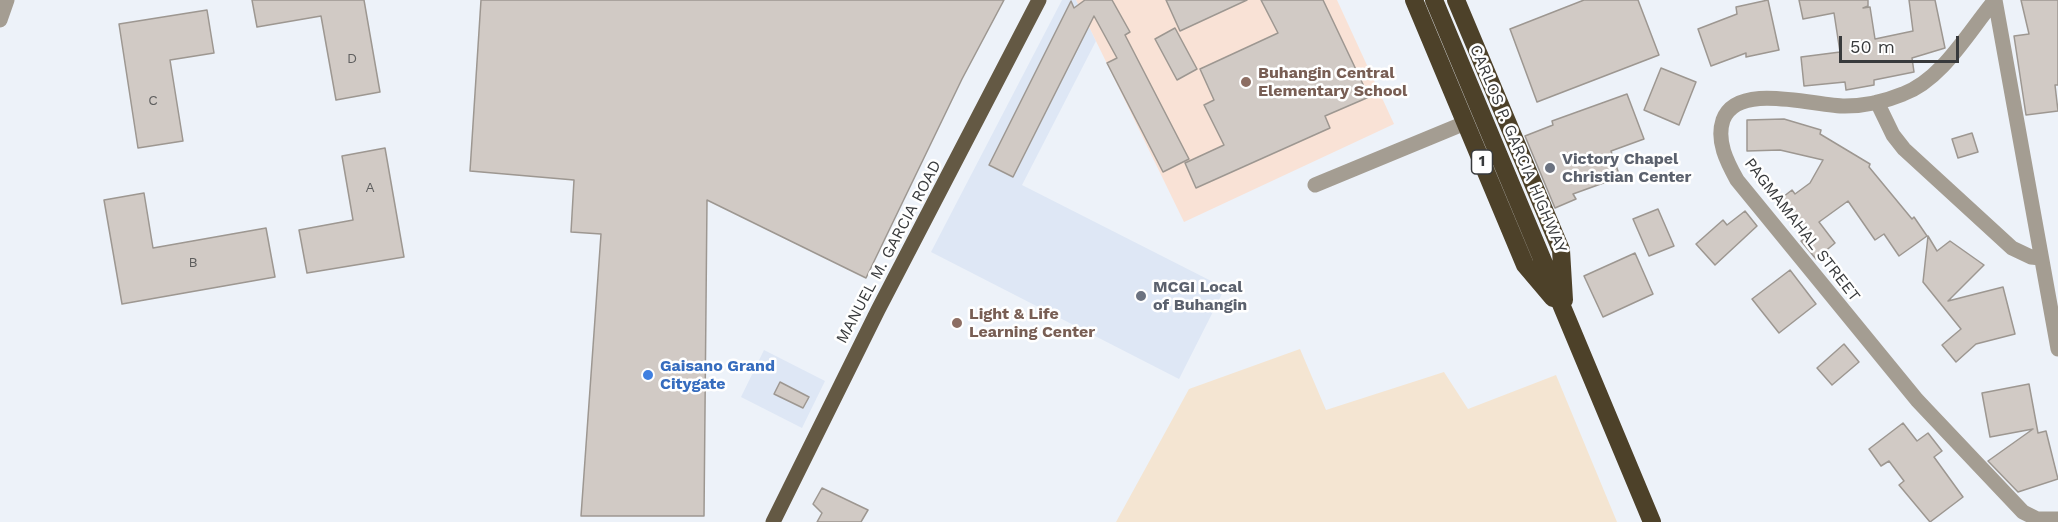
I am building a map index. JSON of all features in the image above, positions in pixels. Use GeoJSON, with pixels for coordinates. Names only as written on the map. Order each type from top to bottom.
{"type":"FeatureCollection","features":[{"type":"Feature","properties":{"kind":"highway","name":"CARLOS P. GARCIA HIGHWAY"},"geometry":{"type":"LineString","coordinates":[[1414,0],[1525,265],[1565,314]]}},
{"type":"Feature","properties":{"kind":"highway","name":"CARLOS P. GARCIA HIGHWAY"},"geometry":{"type":"LineString","coordinates":[[1434,0],[1652,522]]}},
{"type":"Feature","properties":{"kind":"highway","name":"CARLOS P. GARCIA HIGHWAY"},"geometry":{"type":"LineString","coordinates":[[1456,0],[1561,250],[1565,314]]}},
{"type":"Feature","properties":{"kind":"main road","name":"MANUEL M. GARCIA ROAD"},"geometry":{"type":"LineString","coordinates":[[773,522],[878,310],[1039,0]]}},
{"type":"Feature","properties":{"kind":"street"},"geometry":{"type":"LineString","coordinates":[[0,20],[7,0]]}},
{"type":"Feature","properties":{"kind":"street"},"geometry":{"type":"LineString","coordinates":[[1995,0],[2058,349]]}},
{"type":"Feature","properties":{"kind":"street","name":"PAGMAMAHAL STREET"},"geometry":{"type":"LineString","coordinates":[[1995,0],[1939,69],[1923,83],[1905,94],[1876,102],[1846,106],[1773,98],[1744,100],[1732,105],[1725,114],[1720,138],[1724,154],[1737,180],[1887,364],[1964,451],[2023,512],[2037,519],[2058,519]]}},
{"type":"Feature","properties":{"kind":"street"},"geometry":{"type":"LineString","coordinates":[[1876,102],[1893,135],[1904,149],[2012,248],[2031,257],[2041,258]]}},
{"type":"Feature","properties":{"kind":"street"},"geometry":{"type":"LineString","coordinates":[[1315,185],[1465,123]]}},
{"type":"Feature","properties":{"kind":"shaded area"},"geometry":{"type":"Polygon","coordinates":[[[1062,0],[1076,0],[1096,41],[1022,185],[1225,288],[1179,379],[931,252],[1062,0]]]}},
{"type":"Feature","properties":{"kind":"shaded area","name":"Buhangin Central Elementary School"},"geometry":{"type":"Polygon","coordinates":[[[1076,0],[1337,0],[1394,124],[1184,222],[1076,0]]]}},
{"type":"Feature","properties":{"kind":"shaded area"},"geometry":{"type":"Polygon","coordinates":[[[1300,349],[1326,410],[1444,372],[1468,409],[1556,375],[1617,522],[1116,522],[1189,389],[1300,349]]]}},
{"type":"Feature","properties":{"kind":"shaded area"},"geometry":{"type":"Polygon","coordinates":[[[764,350],[825,381],[802,428],[741,397],[764,350]]]}},
{"type":"Feature","properties":{"kind":"building"},"geometry":{"type":"Polygon","coordinates":[[[252,0],[364,0],[380,92],[336,100],[321,16],[257,27],[252,0]]]}},
{"type":"Feature","properties":{"kind":"building","name":"Gaisano Grand Citygate"},"geometry":{"type":"Polygon","coordinates":[[[481,0],[1004,0],[962,79],[866,278],[707,200],[704,516],[581,516],[601,234],[571,232],[574,180],[470,171],[481,0]]]}},
{"type":"Feature","properties":{"kind":"building"},"geometry":{"type":"Polygon","coordinates":[[[1085,0],[1112,0],[1130,32],[1125,35],[1189,159],[1163,172],[1107,63],[1117,58],[1094,16],[1013,177],[989,165],[1071,1],[1074,8],[1085,0]]]}},
{"type":"Feature","properties":{"kind":"building"},"geometry":{"type":"Polygon","coordinates":[[[1166,0],[1247,0],[1180,31],[1166,0]]]}},
{"type":"Feature","properties":{"kind":"building"},"geometry":{"type":"Polygon","coordinates":[[[1261,0],[1323,0],[1369,97],[1325,116],[1330,128],[1196,188],[1185,163],[1224,145],[1204,105],[1214,100],[1200,69],[1278,33],[1261,0]]]}},
{"type":"Feature","properties":{"kind":"building"},"geometry":{"type":"Polygon","coordinates":[[[1584,0],[1638,0],[1659,55],[1537,102],[1510,29],[1584,0]]]}},
{"type":"Feature","properties":{"kind":"building"},"geometry":{"type":"Polygon","coordinates":[[[1768,0],[1779,50],[1746,57],[1746,53],[1711,66],[1698,29],[1737,14],[1736,7],[1768,0]]]}},
{"type":"Feature","properties":{"kind":"building"},"geometry":{"type":"Polygon","coordinates":[[[1799,0],[1868,0],[1868,6],[1863,8],[1870,7],[1875,39],[1913,31],[1909,0],[1935,0],[1945,48],[1912,58],[1914,72],[1874,80],[1874,85],[1846,90],[1845,82],[1804,86],[1801,57],[1840,52],[1834,13],[1803,19],[1799,0]]]}},
{"type":"Feature","properties":{"kind":"building"},"geometry":{"type":"Polygon","coordinates":[[[2021,0],[2058,0],[2058,85],[2055,85],[2058,111],[2026,115],[2014,36],[2029,34],[2021,0]]]}},
{"type":"Feature","properties":{"kind":"building"},"geometry":{"type":"Polygon","coordinates":[[[207,10],[214,53],[170,60],[183,141],[138,148],[119,24],[207,10]]]}},
{"type":"Feature","properties":{"kind":"building"},"geometry":{"type":"Polygon","coordinates":[[[1175,28],[1197,69],[1177,80],[1155,39],[1175,28]]]}},
{"type":"Feature","properties":{"kind":"building"},"geometry":{"type":"Polygon","coordinates":[[[1661,68],[1696,82],[1679,125],[1644,110],[1661,68]]]}},
{"type":"Feature","properties":{"kind":"building"},"geometry":{"type":"Polygon","coordinates":[[[1627,94],[1644,139],[1611,151],[1620,177],[1573,194],[1576,199],[1555,208],[1525,136],[1553,125],[1552,121],[1627,94]]]}},
{"type":"Feature","properties":{"kind":"building"},"geometry":{"type":"Polygon","coordinates":[[[1784,119],[1821,130],[1820,134],[1870,164],[1869,167],[1912,219],[1914,217],[1927,236],[1899,256],[1884,234],[1875,240],[1848,201],[1819,222],[1835,243],[1816,259],[1801,241],[1807,237],[1779,200],[1792,190],[1795,194],[1810,183],[1823,160],[1780,150],[1747,151],[1747,120],[1784,119]]]}},
{"type":"Feature","properties":{"kind":"building"},"geometry":{"type":"Polygon","coordinates":[[[1972,133],[1978,152],[1958,158],[1952,139],[1972,133]]]}},
{"type":"Feature","properties":{"kind":"building"},"geometry":{"type":"Polygon","coordinates":[[[385,148],[404,257],[307,273],[299,230],[353,220],[342,156],[385,148]]]}},
{"type":"Feature","properties":{"kind":"building"},"geometry":{"type":"Polygon","coordinates":[[[144,193],[153,248],[266,228],[275,277],[122,304],[104,200],[144,193]]]}},
{"type":"Feature","properties":{"kind":"building"},"geometry":{"type":"Polygon","coordinates":[[[1658,209],[1674,246],[1649,256],[1633,219],[1658,209]]]}},
{"type":"Feature","properties":{"kind":"building"},"geometry":{"type":"Polygon","coordinates":[[[1745,211],[1757,226],[1715,265],[1696,244],[1723,220],[1727,225],[1745,211]]]}},
{"type":"Feature","properties":{"kind":"building"},"geometry":{"type":"Polygon","coordinates":[[[1928,236],[1937,251],[1950,241],[1984,265],[1948,301],[2003,287],[2015,334],[1976,344],[1956,362],[1942,345],[1961,329],[1923,282],[1928,236]]]}},
{"type":"Feature","properties":{"kind":"building"},"geometry":{"type":"Polygon","coordinates":[[[1635,253],[1653,294],[1603,317],[1584,276],[1635,253]]]}},
{"type":"Feature","properties":{"kind":"building"},"geometry":{"type":"Polygon","coordinates":[[[1790,270],[1816,304],[1779,333],[1752,299],[1790,270]]]}},
{"type":"Feature","properties":{"kind":"building"},"geometry":{"type":"Polygon","coordinates":[[[1844,344],[1859,362],[1832,385],[1817,368],[1844,344]]]}},
{"type":"Feature","properties":{"kind":"building"},"geometry":{"type":"Polygon","coordinates":[[[780,382],[809,397],[803,408],[774,394],[780,382]]]}},
{"type":"Feature","properties":{"kind":"building"},"geometry":{"type":"Polygon","coordinates":[[[2029,384],[2038,433],[2046,431],[2058,479],[2018,492],[1988,461],[2033,429],[1990,437],[1982,393],[2029,384]]]}},
{"type":"Feature","properties":{"kind":"building"},"geometry":{"type":"Polygon","coordinates":[[[1903,423],[1917,441],[1928,433],[1942,451],[1934,457],[1963,497],[1930,522],[1899,485],[1904,481],[1889,461],[1881,466],[1869,449],[1903,423]]]}},
{"type":"Feature","properties":{"kind":"building"},"geometry":{"type":"Polygon","coordinates":[[[822,488],[868,510],[861,522],[817,522],[822,513],[813,504],[822,488]]]}},
{"type":"Feature","properties":{"kind":"place","name":"Buhangin Central Elementary School"},"geometry":{"type":"Point","coordinates":[1246,82]}},
{"type":"Feature","properties":{"kind":"place","name":"Victory Chapel Christian Center"},"geometry":{"type":"Point","coordinates":[1550,168]}},
{"type":"Feature","properties":{"kind":"place","name":"MCGI Local of Buhangin"},"geometry":{"type":"Point","coordinates":[1141,296]}},
{"type":"Feature","properties":{"kind":"place","name":"Light & Life Learning Center"},"geometry":{"type":"Point","coordinates":[957,323]}},
{"type":"Feature","properties":{"kind":"place","name":"Gaisano Grand Citygate"},"geometry":{"type":"Point","coordinates":[648,375]}}]}
